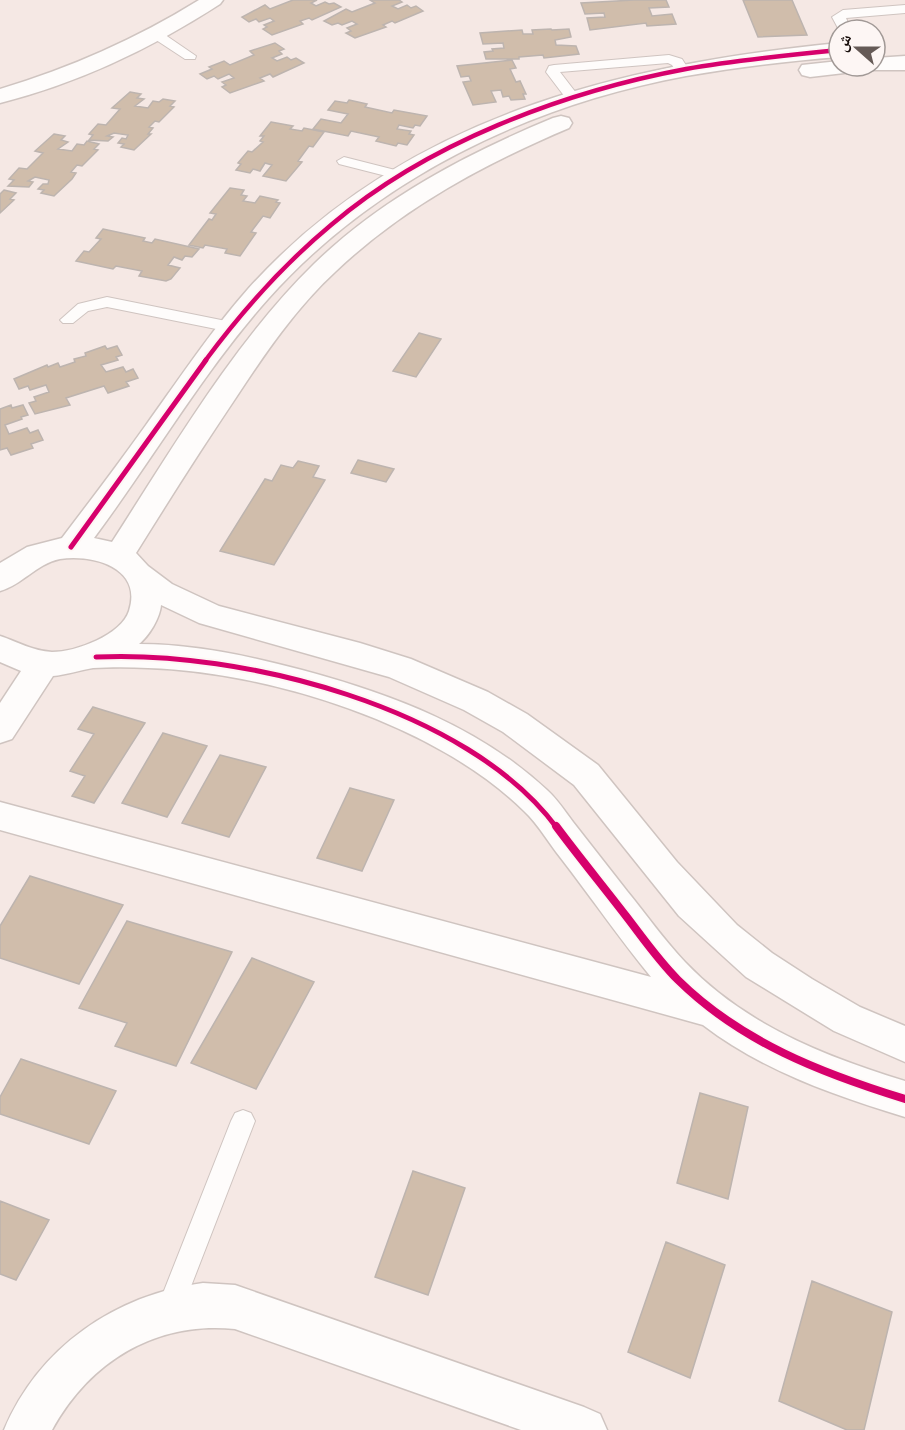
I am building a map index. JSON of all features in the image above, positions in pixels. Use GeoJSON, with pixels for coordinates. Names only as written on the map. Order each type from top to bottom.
{"type":"FeatureCollection","features":[{"type":"Feature","properties":{"kind":"street"},"geometry":{"type":"LineString","coordinates":[[0,96],[78,70],[154,33],[213,0]]}},
{"type":"Feature","properties":{"kind":"street"},"geometry":{"type":"LineString","coordinates":[[887,46],[905,45]]}},
{"type":"Feature","properties":{"kind":"street"},"geometry":{"type":"LineString","coordinates":[[71,547],[231,327],[273,277],[320,232],[398,175],[485,129],[573,98],[682,70],[749,59],[827,51]]}},
{"type":"Feature","properties":{"kind":"street"},"geometry":{"type":"LineString","coordinates":[[887,64],[905,63]]}},
{"type":"Feature","properties":{"kind":"street"},"geometry":{"type":"LineString","coordinates":[[129,566],[198,434],[278,319],[323,268],[402,205],[507,146],[587,112],[659,93],[733,79],[771,73],[827,69]]}},
{"type":"Feature","properties":{"kind":"street"},"geometry":{"type":"LineString","coordinates":[[2,574],[48,551],[71,547],[96,549],[129,566],[161,592],[210,615],[360,655],[400,668],[467,696],[515,723],[586,775],[692,905],[759,965],[799,992],[847,1018],[905,1044]]}},
{"type":"Feature","properties":{"kind":"street"},"geometry":{"type":"LineString","coordinates":[[96,657],[126,638],[136,626],[146,600],[129,566]]}},
{"type":"Feature","properties":{"kind":"street"},"geometry":{"type":"LineString","coordinates":[[3,656],[43,665],[60,665],[96,657],[170,656],[238,666],[342,693],[386,708],[446,736],[478,756],[537,801],[652,950],[679,981],[711,1010],[747,1035],[789,1059],[835,1078],[905,1099]]}},
{"type":"Feature","properties":{"kind":"street"},"geometry":{"type":"LineString","coordinates":[[0,730],[43,665]]}},
{"type":"Feature","properties":{"kind":"street"},"geometry":{"type":"LineString","coordinates":[[0,816],[711,1010]]}},
{"type":"Feature","properties":{"kind":"street"},"geometry":{"type":"LineString","coordinates":[[27,1430],[52,1389],[77,1362],[105,1339],[136,1322],[169,1311],[202,1305],[235,1307],[515,1418],[584,1430]]}},
{"type":"Feature","properties":{"kind":"lane"},"geometry":{"type":"LineString","coordinates":[[839,18],[843,14],[905,9]]}},
{"type":"Feature","properties":{"kind":"lane"},"geometry":{"type":"LineString","coordinates":[[154,33],[190,56]]}},
{"type":"Feature","properties":{"kind":"lane"},"geometry":{"type":"LineString","coordinates":[[573,98],[553,72],[554,69],[669,59],[677,62],[682,70]]}},
{"type":"Feature","properties":{"kind":"lane"},"geometry":{"type":"LineString","coordinates":[[344,161],[398,175]]}},
{"type":"Feature","properties":{"kind":"lane"},"geometry":{"type":"LineString","coordinates":[[68,320],[83,307],[107,302],[231,327]]}},
{"type":"Feature","properties":{"kind":"lane"},"geometry":{"type":"LineString","coordinates":[[169,1311],[243,1121]]}},
{"type":"Feature","properties":{"kind":"building"},"geometry":{"type":"Polygon","coordinates":[[[293,0],[317,0],[311,3],[316,6],[325,2],[334,3],[341,7],[312,20],[309,18],[300,21],[303,24],[272,35],[263,29],[267,27],[264,25],[274,21],[270,18],[259,22],[256,19],[249,22],[242,17],[265,5],[270,9],[293,0]]]}},
{"type":"Feature","properties":{"kind":"building"},"geometry":{"type":"Polygon","coordinates":[[[370,0],[399,0],[402,2],[392,6],[398,9],[407,5],[411,8],[416,6],[423,11],[395,23],[392,21],[383,25],[386,27],[355,38],[346,33],[351,31],[347,28],[357,24],[352,21],[342,25],[338,23],[332,25],[324,21],[346,9],[352,12],[375,3],[370,0]]]}},
{"type":"Feature","properties":{"kind":"building"},"geometry":{"type":"Polygon","coordinates":[[[666,0],[669,7],[649,8],[652,16],[672,14],[676,24],[647,26],[646,23],[590,30],[587,18],[605,17],[604,13],[585,14],[581,3],[666,0]]]}},
{"type":"Feature","properties":{"kind":"building"},"geometry":{"type":"Polygon","coordinates":[[[743,0],[792,0],[807,35],[758,37],[743,0]]]}},
{"type":"Feature","properties":{"kind":"building"},"geometry":{"type":"Polygon","coordinates":[[[569,29],[571,37],[555,40],[556,45],[576,46],[579,54],[544,58],[543,55],[519,57],[519,59],[486,59],[484,52],[504,48],[503,43],[483,44],[480,33],[522,30],[523,34],[533,34],[532,30],[569,29]]]}},
{"type":"Feature","properties":{"kind":"building"},"geometry":{"type":"Polygon","coordinates":[[[275,43],[284,49],[279,51],[282,54],[272,58],[277,61],[287,57],[291,60],[296,58],[304,63],[273,77],[270,74],[260,78],[264,81],[230,93],[222,87],[226,85],[222,82],[234,78],[229,74],[218,79],[214,76],[207,79],[200,74],[212,69],[209,67],[224,61],[230,65],[254,55],[250,51],[275,43]]]}},
{"type":"Feature","properties":{"kind":"building"},"geometry":{"type":"Polygon","coordinates":[[[512,60],[516,68],[510,69],[516,82],[520,81],[526,94],[523,94],[525,99],[511,100],[509,96],[503,97],[501,90],[491,91],[496,102],[473,105],[463,82],[471,81],[469,76],[461,77],[457,66],[512,60]]]}},
{"type":"Feature","properties":{"kind":"building"},"geometry":{"type":"Polygon","coordinates":[[[130,92],[141,94],[137,98],[144,99],[135,106],[148,108],[153,101],[159,102],[163,99],[175,101],[170,106],[174,107],[159,122],[155,121],[149,127],[153,128],[148,134],[151,134],[134,150],[121,147],[124,144],[118,143],[122,138],[126,139],[128,135],[114,133],[107,136],[113,137],[108,141],[89,140],[93,135],[89,134],[98,124],[106,125],[120,109],[112,108],[130,92]]]}},
{"type":"Feature","properties":{"kind":"building"},"geometry":{"type":"Polygon","coordinates":[[[349,100],[367,104],[365,107],[392,113],[394,110],[427,116],[420,126],[415,125],[413,128],[399,125],[397,129],[411,131],[409,134],[414,135],[407,145],[398,143],[396,146],[376,141],[379,137],[351,131],[348,136],[313,129],[321,119],[341,123],[348,114],[328,110],[335,101],[347,103],[349,100]]]}},
{"type":"Feature","properties":{"kind":"building"},"geometry":{"type":"Polygon","coordinates":[[[271,122],[293,126],[290,129],[302,131],[304,128],[324,132],[313,147],[309,146],[298,161],[302,162],[286,181],[263,176],[272,165],[265,163],[260,171],[253,169],[250,173],[236,170],[241,164],[238,163],[248,151],[252,152],[263,142],[260,141],[264,136],[260,136],[271,122]]]}},
{"type":"Feature","properties":{"kind":"building"},"geometry":{"type":"Polygon","coordinates":[[[54,134],[65,136],[61,140],[68,142],[58,149],[72,151],[77,144],[84,145],[87,141],[99,144],[94,149],[98,150],[82,166],[77,165],[71,172],[76,173],[72,179],[54,196],[41,193],[44,190],[38,189],[43,184],[48,184],[49,180],[35,177],[28,181],[33,182],[29,187],[8,186],[14,180],[9,179],[19,168],[27,169],[43,153],[35,151],[54,134]]]}},
{"type":"Feature","properties":{"kind":"building"},"geometry":{"type":"Polygon","coordinates":[[[230,188],[244,190],[241,195],[247,196],[243,201],[255,203],[260,196],[278,200],[276,202],[280,203],[270,218],[263,216],[251,232],[256,233],[240,256],[225,253],[227,249],[189,245],[209,219],[212,220],[216,214],[210,213],[230,188]]]}},
{"type":"Feature","properties":{"kind":"building"},"geometry":{"type":"Polygon","coordinates":[[[4,190],[16,193],[10,199],[14,200],[0,213],[0,194],[4,190]]]}},
{"type":"Feature","properties":{"kind":"building"},"geometry":{"type":"Polygon","coordinates":[[[103,229],[145,238],[143,241],[152,243],[155,239],[199,249],[192,257],[185,256],[182,260],[174,257],[168,265],[180,268],[171,279],[166,281],[139,276],[142,271],[116,266],[113,269],[76,261],[84,251],[89,252],[101,239],[96,238],[103,229]]]}},
{"type":"Feature","properties":{"kind":"building"},"geometry":{"type":"Polygon","coordinates":[[[419,333],[441,339],[416,377],[393,371],[419,333]]]}},
{"type":"Feature","properties":{"kind":"building"},"geometry":{"type":"Polygon","coordinates":[[[105,346],[107,349],[117,346],[122,355],[116,357],[118,360],[101,365],[106,372],[123,367],[126,372],[133,369],[138,378],[126,382],[129,386],[108,393],[104,386],[66,398],[70,405],[35,414],[29,403],[36,401],[34,397],[49,392],[46,385],[30,390],[28,386],[19,389],[14,379],[47,365],[48,367],[58,363],[60,367],[75,362],[74,359],[86,356],[85,353],[105,346]]]}},
{"type":"Feature","properties":{"kind":"building"},"geometry":{"type":"Polygon","coordinates":[[[11,405],[12,408],[23,405],[28,415],[5,425],[9,434],[27,428],[30,433],[38,430],[43,440],[31,444],[33,448],[11,455],[7,448],[0,450],[0,409],[11,405]]]}},
{"type":"Feature","properties":{"kind":"building"},"geometry":{"type":"Polygon","coordinates":[[[358,460],[394,469],[386,482],[351,473],[358,460]]]}},
{"type":"Feature","properties":{"kind":"building"},"geometry":{"type":"Polygon","coordinates":[[[298,461],[319,466],[313,477],[325,480],[274,565],[220,551],[265,479],[272,481],[281,465],[293,468],[298,461]]]}},
{"type":"Feature","properties":{"kind":"building"},"geometry":{"type":"Polygon","coordinates":[[[93,707],[145,723],[94,803],[72,796],[85,776],[70,771],[94,734],[78,729],[93,707]]]}},
{"type":"Feature","properties":{"kind":"building"},"geometry":{"type":"Polygon","coordinates":[[[163,733],[207,746],[167,817],[122,803],[163,733]]]}},
{"type":"Feature","properties":{"kind":"building"},"geometry":{"type":"Polygon","coordinates":[[[220,755],[266,767],[229,837],[182,823],[220,755]]]}},
{"type":"Feature","properties":{"kind":"building"},"geometry":{"type":"Polygon","coordinates":[[[350,788],[394,800],[362,871],[317,858],[350,788]]]}},
{"type":"Feature","properties":{"kind":"building"},"geometry":{"type":"Polygon","coordinates":[[[30,876],[123,905],[79,984],[0,958],[0,926],[30,876]]]}},
{"type":"Feature","properties":{"kind":"building"},"geometry":{"type":"Polygon","coordinates":[[[127,921],[232,952],[176,1066],[115,1046],[127,1023],[79,1008],[127,921]]]}},
{"type":"Feature","properties":{"kind":"building"},"geometry":{"type":"Polygon","coordinates":[[[252,958],[314,982],[256,1089],[191,1063],[252,958]]]}},
{"type":"Feature","properties":{"kind":"building"},"geometry":{"type":"Polygon","coordinates":[[[21,1059],[116,1091],[89,1144],[0,1114],[0,1097],[21,1059]]]}},
{"type":"Feature","properties":{"kind":"building"},"geometry":{"type":"Polygon","coordinates":[[[700,1093],[748,1107],[728,1199],[677,1183],[700,1093]]]}},
{"type":"Feature","properties":{"kind":"building"},"geometry":{"type":"Polygon","coordinates":[[[413,1171],[465,1188],[428,1295],[375,1277],[413,1171]]]}},
{"type":"Feature","properties":{"kind":"building"},"geometry":{"type":"Polygon","coordinates":[[[0,1201],[49,1220],[16,1280],[0,1274],[0,1201]]]}},
{"type":"Feature","properties":{"kind":"building"},"geometry":{"type":"Polygon","coordinates":[[[666,1242],[725,1265],[690,1378],[628,1352],[666,1242]]]}},
{"type":"Feature","properties":{"kind":"building"},"geometry":{"type":"Polygon","coordinates":[[[812,1281],[892,1312],[864,1430],[847,1430],[779,1401],[812,1281]]]}},
{"type":"Feature","properties":{"kind":"cycle path"},"geometry":{"type":"LineString","coordinates":[[71,547],[134,463],[211,353],[257,295],[332,224],[395,179],[463,141],[534,111],[608,87],[684,70],[761,57],[827,51]]}},
{"type":"Feature","properties":{"kind":"cycle path"},"geometry":{"type":"LineString","coordinates":[[96,657],[171,657],[218,663],[266,674],[358,699],[422,724],[453,740],[482,757],[536,801],[657,957],[705,1005],[758,1041],[785,1055],[813,1068],[905,1099]]}}]}
